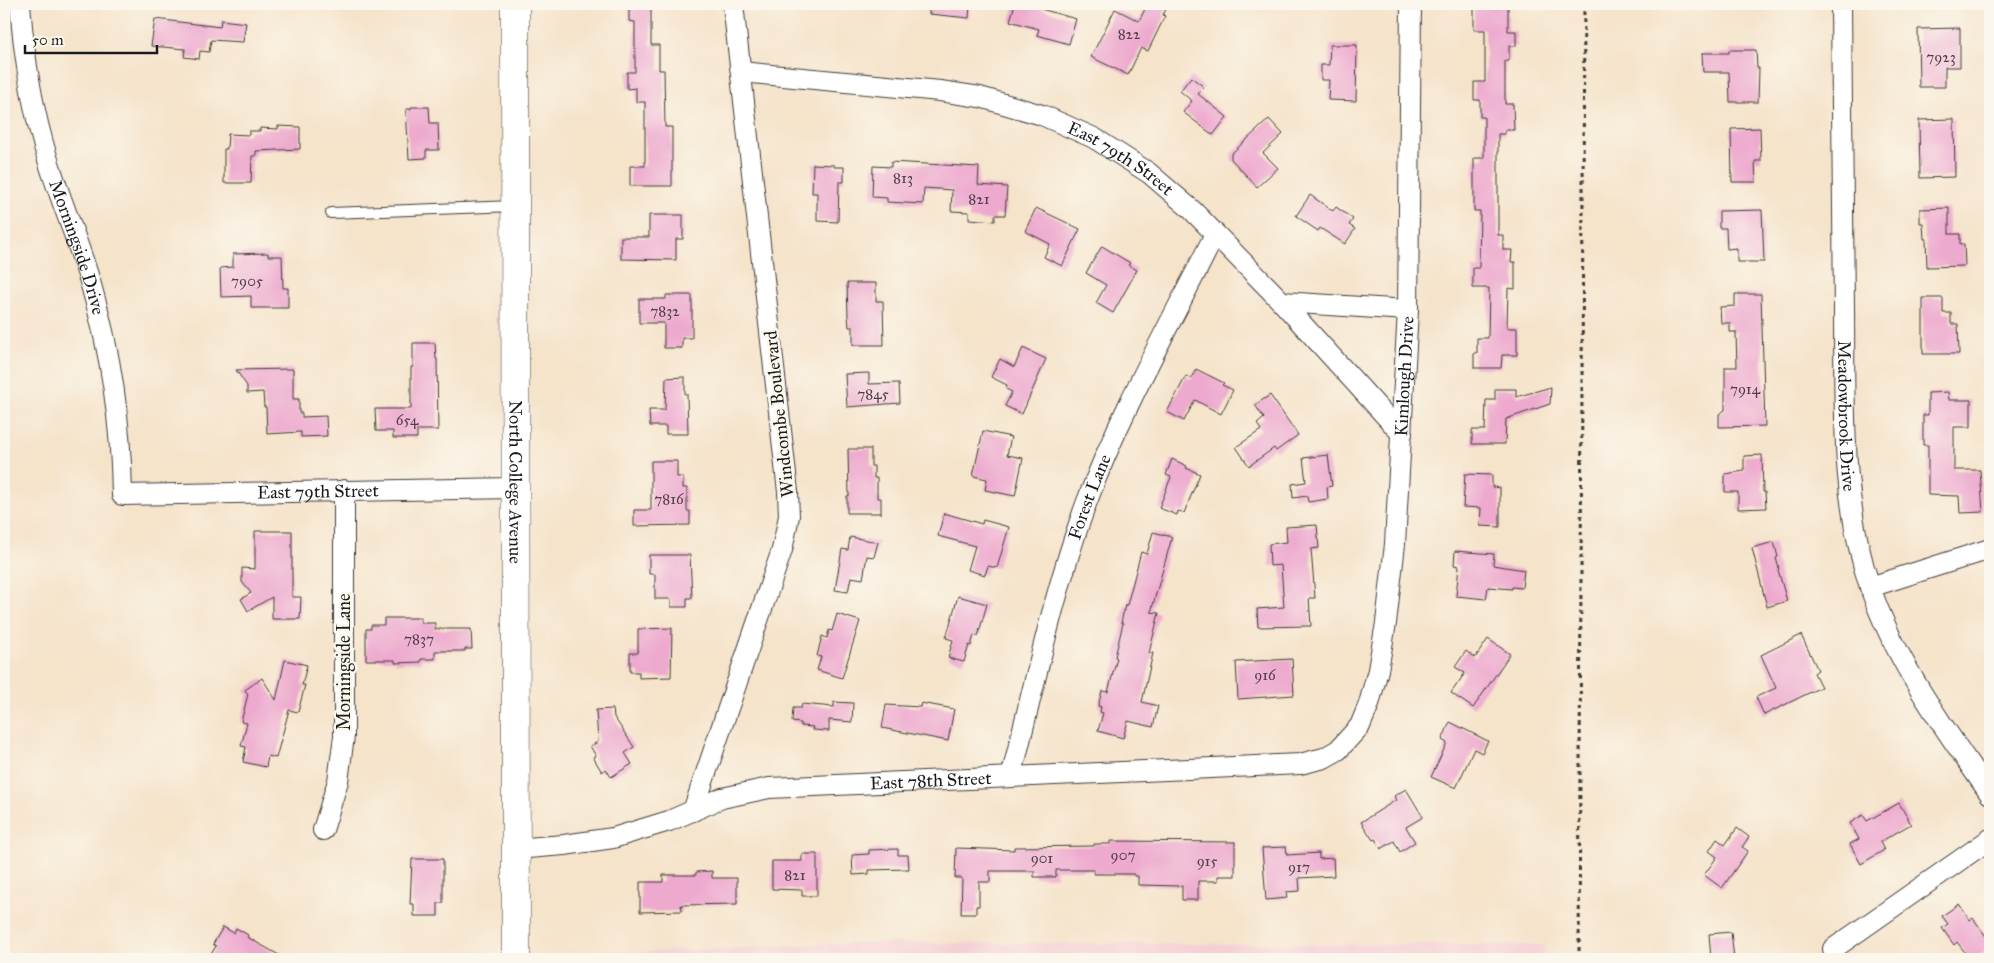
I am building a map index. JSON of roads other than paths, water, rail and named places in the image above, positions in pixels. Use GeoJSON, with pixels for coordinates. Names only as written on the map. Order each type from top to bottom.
{"type":"FeatureCollection","features":[{"type":"Feature","properties":{"kind":"main road","name":"North College Avenue"},"geometry":{"type":"LineString","coordinates":[[515,4],[516,959]]}},
{"type":"Feature","properties":{"kind":"street","name":"Morningside Drive"},"geometry":{"type":"LineString","coordinates":[[20,4],[26,59],[38,124],[57,189],[87,271],[106,342],[117,415],[122,495]]}},
{"type":"Feature","properties":{"kind":"street","name":"Windcombe Boulevard"},"geometry":{"type":"LineString","coordinates":[[693,811],[782,550],[788,516],[788,492],[733,4]]}},
{"type":"Feature","properties":{"kind":"street","name":"Kimlough Drive"},"geometry":{"type":"LineString","coordinates":[[1349,739],[1360,726],[1369,704],[1378,670],[1386,623],[1393,560],[1408,310],[1411,4]]}},
{"type":"Feature","properties":{"kind":"street","name":"Meadowbrook Drive"},"geometry":{"type":"LineString","coordinates":[[1841,4],[1846,457],[1853,515],[1870,587],[1891,636],[1925,699],[1990,794]]}},
{"type":"Feature","properties":{"kind":"street","name":"East 79th Street"},"geometry":{"type":"LineString","coordinates":[[741,72],[964,94],[1034,112],[1072,127],[1115,150],[1155,178],[1192,210],[1282,302],[1402,434]]}},
{"type":"Feature","properties":{"kind":"street","name":"Forest Lane"},"geometry":{"type":"LineString","coordinates":[[1011,777],[1070,550],[1086,503],[1140,382],[1215,234]]}},
{"type":"Feature","properties":{"kind":"street"},"geometry":{"type":"LineString","coordinates":[[1282,302],[1408,310]]}},
{"type":"Feature","properties":{"kind":"street","name":"East 79th Street"},"geometry":{"type":"LineString","coordinates":[[122,495],[515,488]]}},
{"type":"Feature","properties":{"kind":"street","name":"Morningside Lane"},"geometry":{"type":"LineString","coordinates":[[323,830],[338,781],[344,736],[344,490]]}},
{"type":"Feature","properties":{"kind":"street"},"geometry":{"type":"LineString","coordinates":[[1870,587],[1990,550]]}},
{"type":"Feature","properties":{"kind":"street","name":"East 78th Street"},"geometry":{"type":"LineString","coordinates":[[515,849],[613,838],[654,827],[722,798],[769,788],[1300,764],[1324,758],[1338,750],[1349,739]]}},
{"type":"Feature","properties":{"kind":"street"},"geometry":{"type":"LineString","coordinates":[[1833,949],[1990,839]]}},
{"type":"Feature","properties":{"kind":"lane"},"geometry":{"type":"LineString","coordinates":[[330,213],[515,206]]}}]}
